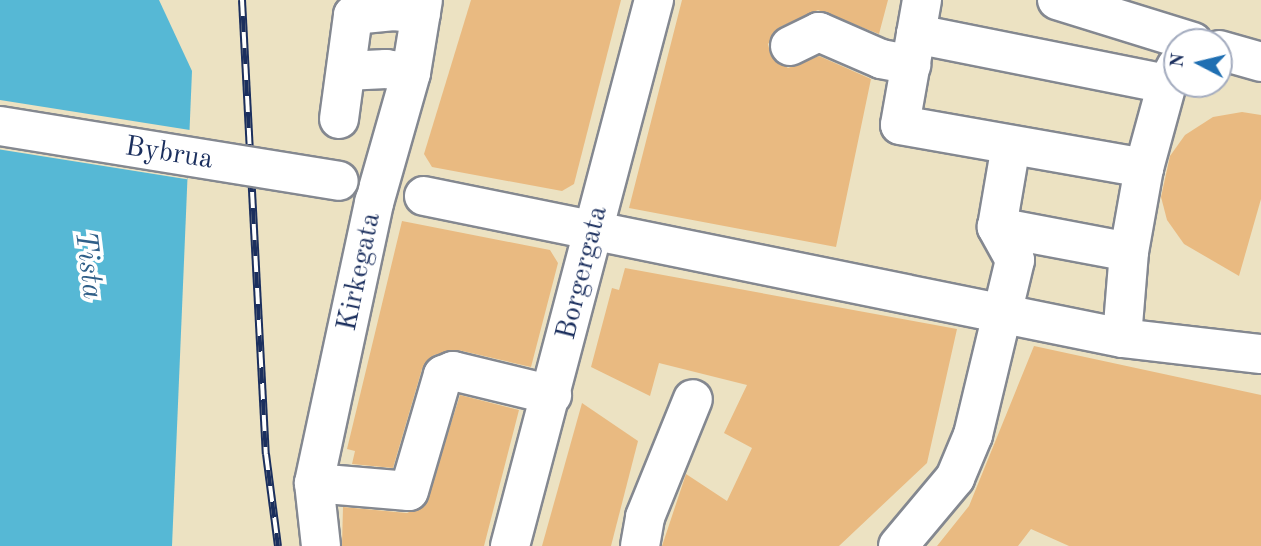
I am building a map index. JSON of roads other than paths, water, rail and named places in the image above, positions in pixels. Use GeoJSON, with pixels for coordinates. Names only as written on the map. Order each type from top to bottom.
{"type":"FeatureCollection","features":[{"type":"Feature","properties":{"kind":"street","name":"Borgergata"},"geometry":{"type":"LineString","coordinates":[[510,546],[552,395],[653,0]]}},
{"type":"Feature","properties":{"kind":"street"},"geometry":{"type":"LineString","coordinates":[[1057,0],[1163,43]]}},
{"type":"Feature","properties":{"kind":"street"},"geometry":{"type":"LineString","coordinates":[[339,119],[353,15],[422,7]]}},
{"type":"Feature","properties":{"kind":"street","name":"Kirkegata"},"geometry":{"type":"LineString","coordinates":[[321,546],[314,483],[374,203],[411,73],[422,7]]}},
{"type":"Feature","properties":{"kind":"street"},"geometry":{"type":"LineString","coordinates":[[790,46],[820,32],[881,59],[916,33],[1163,52]]}},
{"type":"Feature","properties":{"kind":"street"},"geometry":{"type":"LineString","coordinates":[[916,33],[900,125],[1144,168]]}},
{"type":"Feature","properties":{"kind":"street"},"geometry":{"type":"LineString","coordinates":[[1233,59],[1261,62]]}},
{"type":"Feature","properties":{"kind":"street"},"geometry":{"type":"LineString","coordinates":[[346,71],[386,69],[411,73]]}},
{"type":"Feature","properties":{"kind":"street"},"geometry":{"type":"LineString","coordinates":[[1122,338],[1129,252],[1144,168],[1172,98]]}},
{"type":"Feature","properties":{"kind":"street","name":"Bybrua"},"geometry":{"type":"LineString","coordinates":[[0,126],[348,182]]}},
{"type":"Feature","properties":{"kind":"street"},"geometry":{"type":"LineString","coordinates":[[898,546],[955,478],[973,435],[999,314],[1015,260],[997,227],[1011,145]]}},
{"type":"Feature","properties":{"kind":"street"},"geometry":{"type":"LineString","coordinates":[[424,196],[1122,338],[1261,354]]}},
{"type":"Feature","properties":{"kind":"street"},"geometry":{"type":"LineString","coordinates":[[997,227],[1129,252]]}},
{"type":"Feature","properties":{"kind":"street"},"geometry":{"type":"LineString","coordinates":[[314,483],[409,491],[443,376],[453,370],[552,395]]}},
{"type":"Feature","properties":{"kind":"street"},"geometry":{"type":"LineString","coordinates":[[640,546],[645,517],[693,399]]}},
{"type":"Feature","properties":{"kind":"water","name":"Tista"},"geometry":{"type":"Polygon","coordinates":[[[0,0],[159,0],[192,71],[172,546],[0,546],[0,0]]]}},
{"type":"Feature","properties":{"kind":"railway"},"geometry":{"type":"LineString","coordinates":[[242,0],[266,454],[278,546]]}}]}
